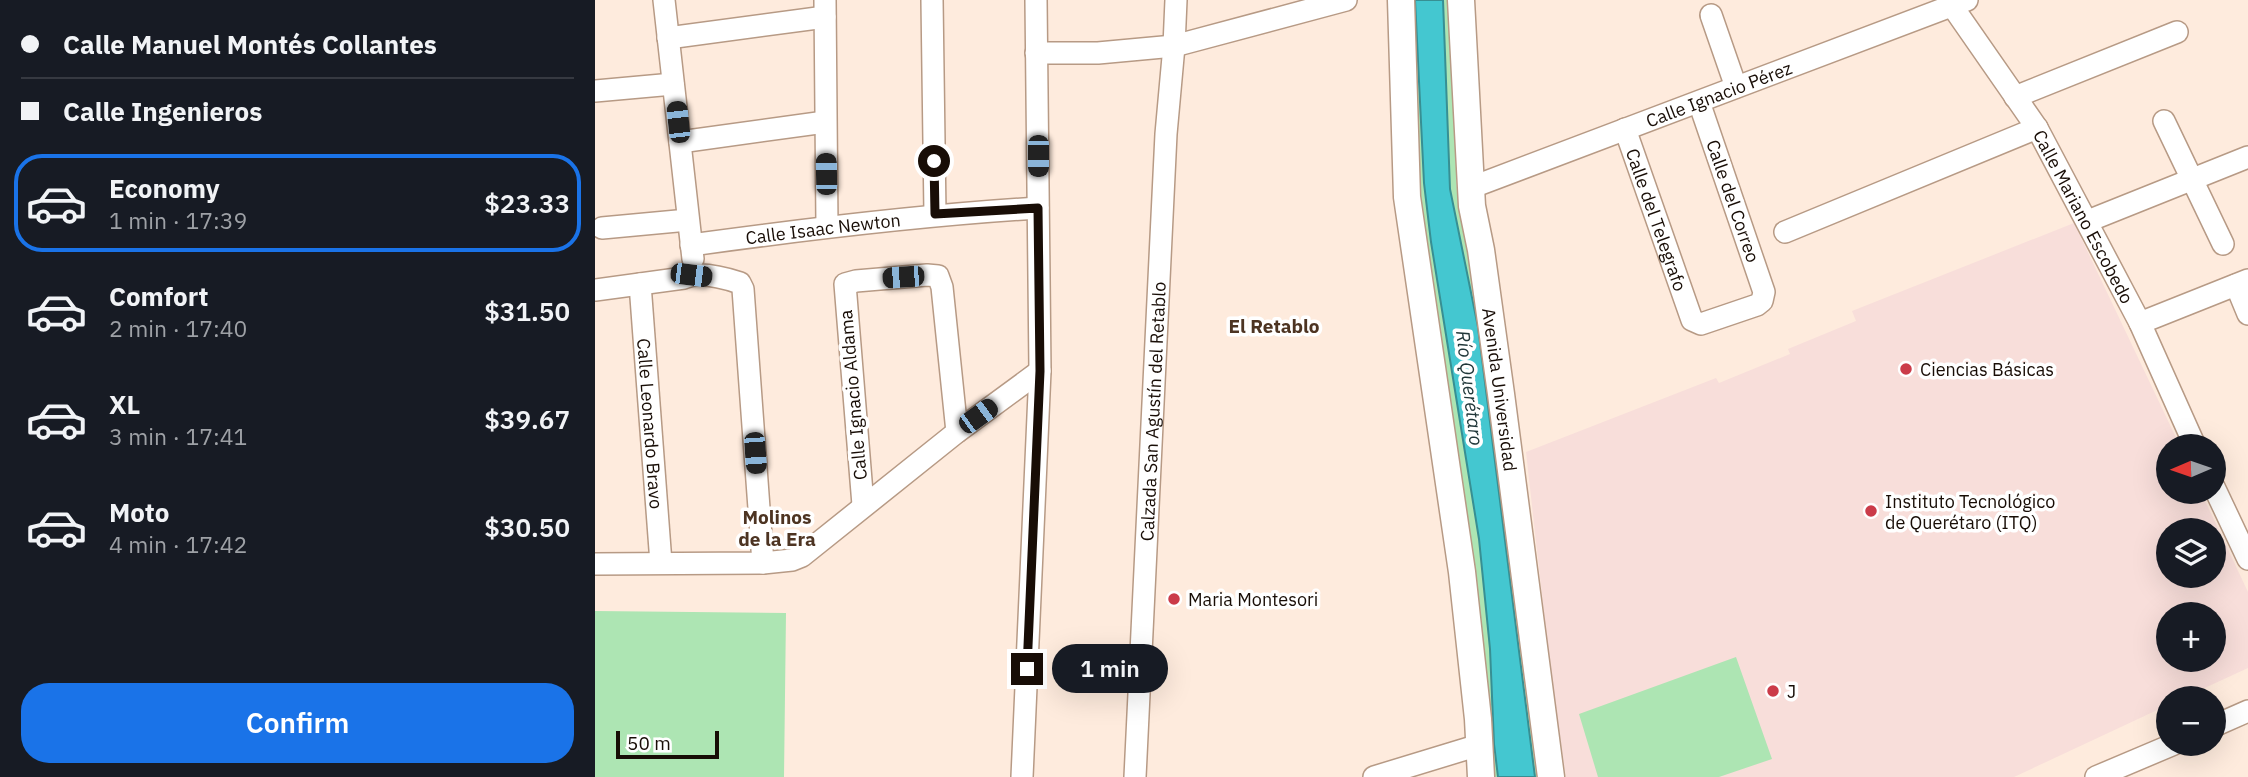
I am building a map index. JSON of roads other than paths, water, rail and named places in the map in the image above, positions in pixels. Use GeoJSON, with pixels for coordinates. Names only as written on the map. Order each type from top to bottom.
{"type":"FeatureCollection","features":[{"type":"Feature","properties":{"kind":"main road"},"geometry":{"type":"LineString","coordinates":[[1401,0],[1407,197],[1462,572],[1481,777]]}},
{"type":"Feature","properties":{"kind":"main road","name":"Avenida Universidad"},"geometry":{"type":"LineString","coordinates":[[1461,0],[1470,188],[1499,382],[1551,777]]}},
{"type":"Feature","properties":{"kind":"street"},"geometry":{"type":"LineString","coordinates":[[664,0],[691,245],[691,275]]}},
{"type":"Feature","properties":{"kind":"street"},"geometry":{"type":"LineString","coordinates":[[932,0],[935,214]]}},
{"type":"Feature","properties":{"kind":"street"},"geometry":{"type":"LineString","coordinates":[[1022,777],[1040,371],[1036,0]]}},
{"type":"Feature","properties":{"kind":"street","name":"Calzada San Agustín del Retablo"},"geometry":{"type":"LineString","coordinates":[[1135,777],[1166,134],[1176,0]]}},
{"type":"Feature","properties":{"kind":"street"},"geometry":{"type":"LineString","coordinates":[[1036,52],[1098,52],[1174,46],[1346,0]]}},
{"type":"Feature","properties":{"kind":"street","name":"Calle Ignacio Pérez"},"geometry":{"type":"LineString","coordinates":[[1470,188],[1956,2]]}},
{"type":"Feature","properties":{"kind":"street","name":"Calle Mariano Escobedo"},"geometry":{"type":"LineString","coordinates":[[1956,2],[2037,128],[2088,220],[2140,323],[2190,434]]}},
{"type":"Feature","properties":{"kind":"street"},"geometry":{"type":"LineString","coordinates":[[668,38],[825,8],[827,226]]}},
{"type":"Feature","properties":{"kind":"street"},"geometry":{"type":"LineString","coordinates":[[1711,15],[1736,87]]}},
{"type":"Feature","properties":{"kind":"street"},"geometry":{"type":"LineString","coordinates":[[2015,97],[2177,32]]}},
{"type":"Feature","properties":{"kind":"street"},"geometry":{"type":"LineString","coordinates":[[595,91],[673,84]]}},
{"type":"Feature","properties":{"kind":"street","name":"Calle del Correo"},"geometry":{"type":"LineString","coordinates":[[1688,311],[1692,320],[1701,324],[1757,305],[1762,301],[1764,292],[1699,102]]}},
{"type":"Feature","properties":{"kind":"street"},"geometry":{"type":"LineString","coordinates":[[2164,121],[2223,244]]}},
{"type":"Feature","properties":{"kind":"street"},"geometry":{"type":"LineString","coordinates":[[680,142],[825,122]]}},
{"type":"Feature","properties":{"kind":"street"},"geometry":{"type":"LineString","coordinates":[[1785,232],[2037,128]]}},
{"type":"Feature","properties":{"kind":"street","name":"Calle del Telegrafo"},"geometry":{"type":"LineString","coordinates":[[1625,129],[1688,311]]}},
{"type":"Feature","properties":{"kind":"street"},"geometry":{"type":"LineString","coordinates":[[2088,220],[2248,157]]}},
{"type":"Feature","properties":{"kind":"street","name":"Calle Isaac Newton"},"geometry":{"type":"LineString","coordinates":[[691,245],[935,214],[1038,208]]}},
{"type":"Feature","properties":{"kind":"street"},"geometry":{"type":"LineString","coordinates":[[602,228],[688,220]]}},
{"type":"Feature","properties":{"kind":"street"},"geometry":{"type":"LineString","coordinates":[[595,290],[691,275],[729,279],[740,283],[743,289],[762,563]]}},
{"type":"Feature","properties":{"kind":"street","name":"Calle Ignacio Aldama"},"geometry":{"type":"LineString","coordinates":[[863,505],[845,284],[938,276],[942,287],[957,432]]}},
{"type":"Feature","properties":{"kind":"street"},"geometry":{"type":"LineString","coordinates":[[2140,323],[2242,283],[2248,314]]}},
{"type":"Feature","properties":{"kind":"street","name":"Calle Leonardo Bravo"},"geometry":{"type":"LineString","coordinates":[[640,284],[661,563]]}},
{"type":"Feature","properties":{"kind":"street"},"geometry":{"type":"LineString","coordinates":[[595,564],[762,563],[792,560],[802,556],[863,505],[1040,371]]}},
{"type":"Feature","properties":{"kind":"street"},"geometry":{"type":"LineString","coordinates":[[2222,504],[2248,559]]}},
{"type":"Feature","properties":{"kind":"street"},"geometry":{"type":"LineString","coordinates":[[2226,721],[2248,711]]}},
{"type":"Feature","properties":{"kind":"street"},"geometry":{"type":"LineString","coordinates":[[1374,777],[1479,746]]}},
{"type":"Feature","properties":{"kind":"street"},"geometry":{"type":"LineString","coordinates":[[2096,777],[2156,752]]}},
{"type":"Feature","properties":{"kind":"water","name":"Río Querétaro"},"geometry":{"type":"Polygon","coordinates":[[[1415,0],[1443,0],[1450,189],[1478,327],[1535,777],[1498,777],[1490,649],[1479,539],[1424,183],[1415,0]]]}},
{"type":"Feature","properties":{"kind":"place","name":"Ciencias Básicas"},"geometry":{"type":"Point","coordinates":[1906,369]}},
{"type":"Feature","properties":{"kind":"place","name":"Instituto Tecnológico de Querétaro (ITQ)"},"geometry":{"type":"Point","coordinates":[1871,511]}},
{"type":"Feature","properties":{"kind":"place","name":"Maria Montesori"},"geometry":{"type":"Point","coordinates":[1174,599]}},
{"type":"Feature","properties":{"kind":"place","name":"J"},"geometry":{"type":"Point","coordinates":[1773,691]}},
{"type":"Feature","properties":{"kind":"district","name":"El Retablo"},"geometry":{"type":"Point","coordinates":[1274,326]}},
{"type":"Feature","properties":{"kind":"district","name":"Molinos de la Era"},"geometry":{"type":"Point","coordinates":[777,528]}}]}
